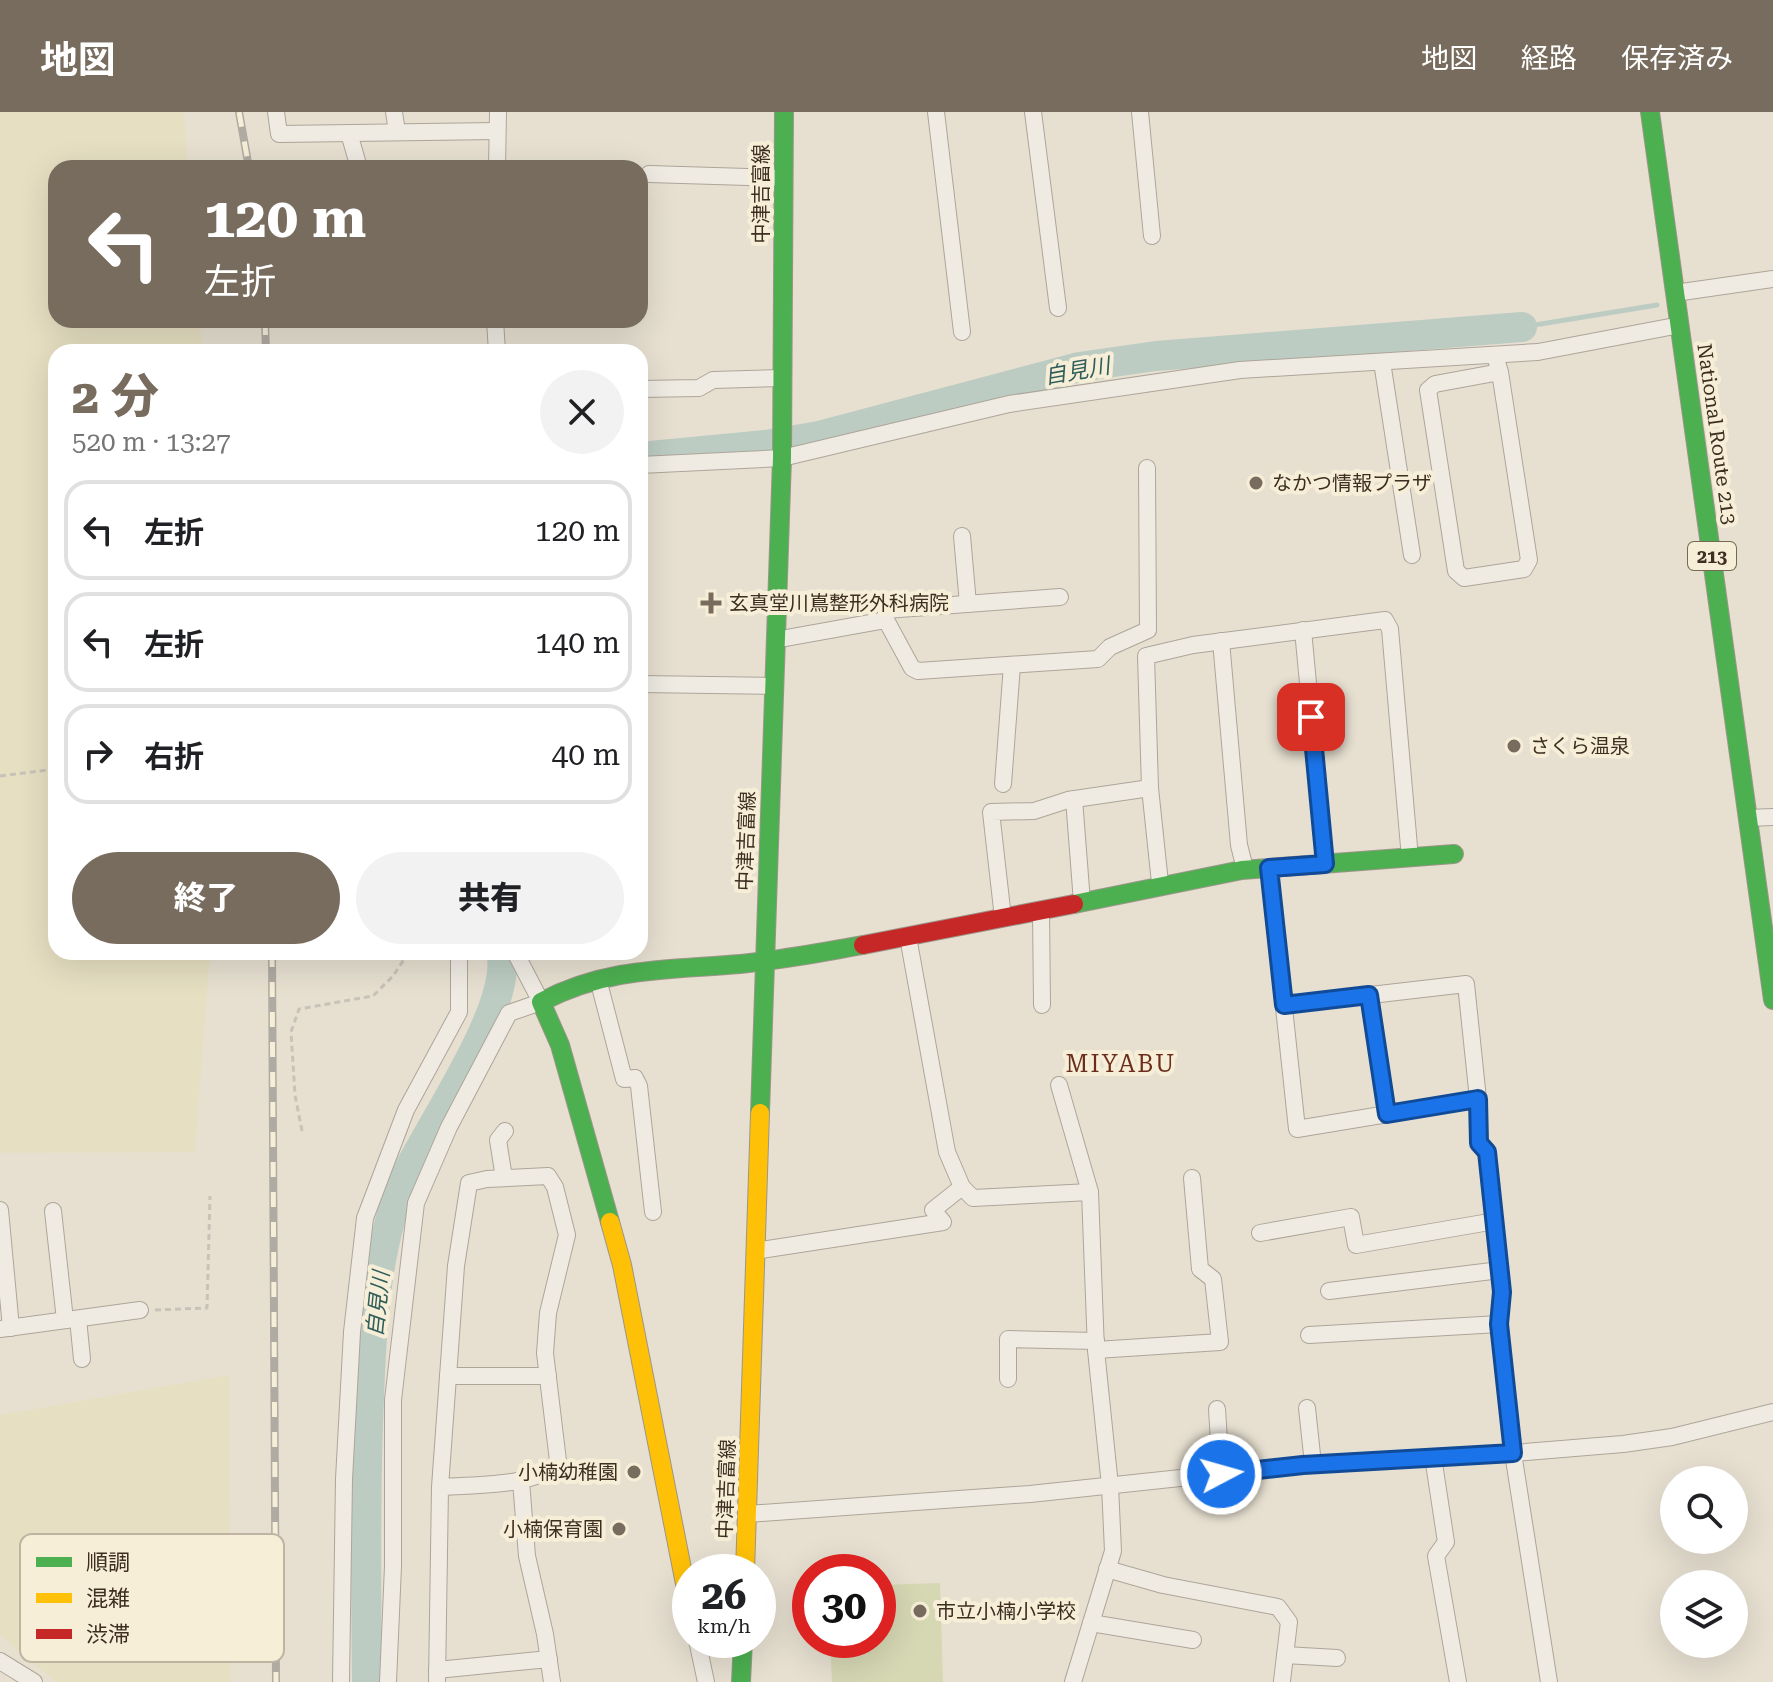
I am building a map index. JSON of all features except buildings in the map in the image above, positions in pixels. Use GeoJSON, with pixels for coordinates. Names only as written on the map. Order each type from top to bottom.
{"type":"FeatureCollection","features":[{"type":"Feature","properties":{"kind":"main road","name":"中津吉富線"},"geometry":{"type":"LineString","coordinates":[[746,1554],[782,458],[784,112]]}},
{"type":"Feature","properties":{"kind":"main road","name":"National Route 213"},"geometry":{"type":"LineString","coordinates":[[1650,112],[1773,1000]]}},
{"type":"Feature","properties":{"kind":"main road"},"geometry":{"type":"LineString","coordinates":[[679,1554],[622,1265],[560,1045],[541,1002],[557,992],[598,979],[670,968],[764,961],[908,937],[1160,883],[1245,869],[1454,854]]}},
{"type":"Feature","properties":{"kind":"main road"},"geometry":{"type":"LineString","coordinates":[[741,1682],[742,1658]]}},
{"type":"Feature","properties":{"kind":"street"},"geometry":{"type":"LineString","coordinates":[[276,112],[279,134],[497,131]]}},
{"type":"Feature","properties":{"kind":"street"},"geometry":{"type":"LineString","coordinates":[[394,112],[397,132]]}},
{"type":"Feature","properties":{"kind":"street"},"geometry":{"type":"LineString","coordinates":[[497,160],[498,112]]}},
{"type":"Feature","properties":{"kind":"street"},"geometry":{"type":"LineString","coordinates":[[936,112],[962,332]]}},
{"type":"Feature","properties":{"kind":"street"},"geometry":{"type":"LineString","coordinates":[[1033,112],[1058,308]]}},
{"type":"Feature","properties":{"kind":"street"},"geometry":{"type":"LineString","coordinates":[[1140,112],[1152,236]]}},
{"type":"Feature","properties":{"kind":"street"},"geometry":{"type":"LineString","coordinates":[[349,133],[357,160]]}},
{"type":"Feature","properties":{"kind":"street"},"geometry":{"type":"LineString","coordinates":[[649,174],[784,178]]}},
{"type":"Feature","properties":{"kind":"street"},"geometry":{"type":"LineString","coordinates":[[1675,293],[1773,279]]}},
{"type":"Feature","properties":{"kind":"street"},"geometry":{"type":"LineString","coordinates":[[1498,364],[1529,560],[1524,569],[1464,578],[1456,571],[1428,390],[1435,384],[1498,364],[1548,351],[1680,325]]}},
{"type":"Feature","properties":{"kind":"street"},"geometry":{"type":"LineString","coordinates":[[648,465],[782,458],[1009,404],[1240,370],[1382,362],[1498,364]]}},
{"type":"Feature","properties":{"kind":"street"},"geometry":{"type":"LineString","coordinates":[[1382,362],[1412,555]]}},
{"type":"Feature","properties":{"kind":"street"},"geometry":{"type":"LineString","coordinates":[[648,389],[699,388],[713,380],[783,378]]}},
{"type":"Feature","properties":{"kind":"street"},"geometry":{"type":"LineString","coordinates":[[1060,597],[886,610],[886,620],[912,668],[918,671],[1098,659],[1110,647],[1148,630],[1147,468]]}},
{"type":"Feature","properties":{"kind":"street"},"geometry":{"type":"LineString","coordinates":[[962,536],[968,604]]}},
{"type":"Feature","properties":{"kind":"street"},"geometry":{"type":"LineString","coordinates":[[775,640],[886,620]]}},
{"type":"Feature","properties":{"kind":"street"},"geometry":{"type":"LineString","coordinates":[[1160,883],[1150,788],[1146,656],[1221,641],[1385,620],[1390,629],[1410,858]]}},
{"type":"Feature","properties":{"kind":"street"},"geometry":{"type":"LineString","coordinates":[[1303,630],[1325,864]]}},
{"type":"Feature","properties":{"kind":"street"},"geometry":{"type":"LineString","coordinates":[[1221,641],[1239,845],[1245,869]]}},
{"type":"Feature","properties":{"kind":"street"},"geometry":{"type":"LineString","coordinates":[[1003,784],[1012,665]]}},
{"type":"Feature","properties":{"kind":"street"},"geometry":{"type":"LineString","coordinates":[[648,684],[773,686]]}},
{"type":"Feature","properties":{"kind":"street"},"geometry":{"type":"LineString","coordinates":[[1003,918],[991,812],[1034,811],[1074,799],[1150,788]]}},
{"type":"Feature","properties":{"kind":"street"},"geometry":{"type":"LineString","coordinates":[[1074,799],[1082,902]]}},
{"type":"Feature","properties":{"kind":"street"},"geometry":{"type":"LineString","coordinates":[[1748,818],[1773,817]]}},
{"type":"Feature","properties":{"kind":"street"},"geometry":{"type":"LineString","coordinates":[[1269,868],[1297,1129],[1478,1099]]}},
{"type":"Feature","properties":{"kind":"street"},"geometry":{"type":"LineString","coordinates":[[1041,910],[1042,1005]]}},
{"type":"Feature","properties":{"kind":"street"},"geometry":{"type":"LineString","coordinates":[[908,937],[947,1152],[962,1187],[973,1198],[1090,1192]]}},
{"type":"Feature","properties":{"kind":"street"},"geometry":{"type":"LineString","coordinates":[[341,1682],[344,1479],[350,1361],[365,1218],[406,1110],[459,1012],[459,960]]}},
{"type":"Feature","properties":{"kind":"street"},"geometry":{"type":"LineString","coordinates":[[388,1682],[393,1566],[393,1400],[416,1203],[449,1127],[509,1013],[541,1002],[519,960]]}},
{"type":"Feature","properties":{"kind":"street"},"geometry":{"type":"LineString","coordinates":[[598,979],[624,1079],[635,1078],[639,1086],[653,1212]]}},
{"type":"Feature","properties":{"kind":"street"},"geometry":{"type":"LineString","coordinates":[[1284,1005],[1466,984],[1478,1099],[1479,1143],[1487,1152],[1500,1270],[1502,1292],[1499,1324],[1513,1453],[1549,1682]]}},
{"type":"Feature","properties":{"kind":"street"},"geometry":{"type":"LineString","coordinates":[[1369,995],[1387,1114]]}},
{"type":"Feature","properties":{"kind":"street"},"geometry":{"type":"LineString","coordinates":[[1059,1085],[1090,1192],[1096,1346],[1113,1551],[1073,1682]]}},
{"type":"Feature","properties":{"kind":"street"},"geometry":{"type":"LineString","coordinates":[[504,1178],[498,1140],[505,1131]]}},
{"type":"Feature","properties":{"kind":"street"},"geometry":{"type":"LineString","coordinates":[[440,1487],[521,1481],[554,1469],[558,1461],[545,1353],[548,1313],[567,1235],[555,1187],[548,1176],[469,1183],[456,1266],[440,1487],[437,1676],[549,1659]]}},
{"type":"Feature","properties":{"kind":"street"},"geometry":{"type":"LineString","coordinates":[[1008,1379],[1008,1339],[1096,1346],[1220,1342],[1213,1279],[1200,1269],[1192,1178]]}},
{"type":"Feature","properties":{"kind":"street"},"geometry":{"type":"LineString","coordinates":[[755,1251],[943,1222],[933,1210],[962,1187]]}},
{"type":"Feature","properties":{"kind":"street"},"geometry":{"type":"LineString","coordinates":[[0,1210],[6,1329],[140,1310]]}},
{"type":"Feature","properties":{"kind":"street"},"geometry":{"type":"LineString","coordinates":[[53,1211],[82,1359]]}},
{"type":"Feature","properties":{"kind":"street"},"geometry":{"type":"LineString","coordinates":[[1260,1233],[1351,1217],[1356,1245],[1495,1221]]}},
{"type":"Feature","properties":{"kind":"street"},"geometry":{"type":"LineString","coordinates":[[1329,1291],[1500,1270]]}},
{"type":"Feature","properties":{"kind":"street"},"geometry":{"type":"LineString","coordinates":[[1309,1335],[1499,1324]]}},
{"type":"Feature","properties":{"kind":"street"},"geometry":{"type":"LineString","coordinates":[[448,1376],[548,1376]]}},
{"type":"Feature","properties":{"kind":"street"},"geometry":{"type":"LineString","coordinates":[[1307,1408],[1313,1464]]}},
{"type":"Feature","properties":{"kind":"street"},"geometry":{"type":"LineString","coordinates":[[1217,1409],[1221,1474]]}},
{"type":"Feature","properties":{"kind":"street"},"geometry":{"type":"LineString","coordinates":[[747,1514],[1110,1486],[1313,1464],[1513,1453],[1672,1437],[1773,1412]]}},
{"type":"Feature","properties":{"kind":"street"},"geometry":{"type":"LineString","coordinates":[[1433,1457],[1446,1542],[1436,1556],[1458,1682]]}},
{"type":"Feature","properties":{"kind":"street"},"geometry":{"type":"LineString","coordinates":[[521,1481],[527,1556],[552,1682]]}},
{"type":"Feature","properties":{"kind":"street"},"geometry":{"type":"LineString","coordinates":[[1107,1569],[1163,1585],[1278,1607],[1289,1622],[1282,1681]]}},
{"type":"Feature","properties":{"kind":"street"},"geometry":{"type":"LineString","coordinates":[[1091,1623],[1193,1640]]}},
{"type":"Feature","properties":{"kind":"street"},"geometry":{"type":"LineString","coordinates":[[1285,1655],[1337,1658]]}},
{"type":"Feature","properties":{"kind":"street"},"geometry":{"type":"LineString","coordinates":[[701,1658],[706,1682]]}},
{"type":"Feature","properties":{"kind":"street"},"geometry":{"type":"LineString","coordinates":[[0,1661],[34,1682]]}},
{"type":"Feature","properties":{"kind":"path"},"geometry":{"type":"LineString","coordinates":[[0,776],[48,770]]}},
{"type":"Feature","properties":{"kind":"path"},"geometry":{"type":"LineString","coordinates":[[302,1131],[295,1095],[291,1032],[299,1009],[373,996],[404,960]]}},
{"type":"Feature","properties":{"kind":"path"},"geometry":{"type":"LineString","coordinates":[[140,1310],[207,1308],[210,1196]]}},
{"type":"Feature","properties":{"kind":"shaded area"},"geometry":{"type":"Polygon","coordinates":[[[0,112],[184,112],[187,160],[48,160],[48,328],[200,328],[202,344],[48,344],[48,960],[209,960],[195,1152],[0,1153],[0,112]]]}},
{"type":"Feature","properties":{"kind":"shaded area"},"geometry":{"type":"Polygon","coordinates":[[[229,1375],[230,1534],[20,1534],[20,1652],[0,1635],[0,1415],[229,1375]]]}},
{"type":"Feature","properties":{"kind":"shaded area"},"geometry":{"type":"Polygon","coordinates":[[[32,1662],[231,1662],[231,1682],[56,1682],[32,1662]]]}},
{"type":"Feature","properties":{"kind":"green space"},"geometry":{"type":"Polygon","coordinates":[[[940,1583],[943,1682],[832,1682],[831,1658],[896,1658],[896,1584],[940,1583]]]}},
{"type":"Feature","properties":{"kind":"waterway"},"geometry":{"type":"LineString","coordinates":[[1522,327],[1657,305]]}},
{"type":"Feature","properties":{"kind":"waterway","name":"自見川"},"geometry":{"type":"LineString","coordinates":[[648,456],[766,445],[819,436],[1079,367],[1156,356],[1522,327]]}},
{"type":"Feature","properties":{"kind":"waterway","name":"自見川"},"geometry":{"type":"LineString","coordinates":[[367,1682],[368,1425],[372,1329],[380,1265],[395,1203],[407,1173],[484,1031],[502,974],[501,960]]}},
{"type":"Feature","properties":{"kind":"railway"},"geometry":{"type":"LineString","coordinates":[[239,112],[248,160]]}},
{"type":"Feature","properties":{"kind":"railway"},"geometry":{"type":"LineString","coordinates":[[265,328],[266,344]]}},
{"type":"Feature","properties":{"kind":"railway"},"geometry":{"type":"LineString","coordinates":[[272,960],[275,1534]]}},
{"type":"Feature","properties":{"kind":"railway"},"geometry":{"type":"LineString","coordinates":[[276,1662],[276,1682]]}},
{"type":"Feature","properties":{"kind":"traffic: fast"},"geometry":{"type":"LineString","coordinates":[[760,1113],[782,458],[784,112]]}},
{"type":"Feature","properties":{"kind":"traffic: fast"},"geometry":{"type":"LineString","coordinates":[[1650,112],[1773,1000]]}},
{"type":"Feature","properties":{"kind":"traffic: fast"},"geometry":{"type":"LineString","coordinates":[[1074,904],[1242,870],[1454,854]]}},
{"type":"Feature","properties":{"kind":"traffic: fast"},"geometry":{"type":"LineString","coordinates":[[610,1222],[560,1045],[541,1002],[590,982],[614,976],[755,962],[863,945]]}},
{"type":"Feature","properties":{"kind":"traffic: fast"},"geometry":{"type":"LineString","coordinates":[[741,1682],[742,1658]]}},
{"type":"Feature","properties":{"kind":"traffic: slow"},"geometry":{"type":"LineString","coordinates":[[746,1554],[760,1113]]}},
{"type":"Feature","properties":{"kind":"traffic: slow"},"geometry":{"type":"LineString","coordinates":[[610,1222],[622,1265],[679,1554]]}},
{"type":"Feature","properties":{"kind":"traffic: jam"},"geometry":{"type":"LineString","coordinates":[[863,945],[1074,904]]}},
{"type":"Feature","properties":{"kind":"place","name":"なかつ情報プラザ"},"geometry":{"type":"Point","coordinates":[1256,483]}},
{"type":"Feature","properties":{"kind":"place","name":"玄真堂川嶌整形外科病院"},"geometry":{"type":"Point","coordinates":[711,603]}},
{"type":"Feature","properties":{"kind":"place","name":"さくら温泉"},"geometry":{"type":"Point","coordinates":[1514,746]}},
{"type":"Feature","properties":{"kind":"place","name":"小楠幼稚園"},"geometry":{"type":"Point","coordinates":[634,1472]}},
{"type":"Feature","properties":{"kind":"place","name":"小楠保育園"},"geometry":{"type":"Point","coordinates":[619,1529]}},
{"type":"Feature","properties":{"kind":"place","name":"市立小楠小学校"},"geometry":{"type":"Point","coordinates":[920,1611]}},
{"type":"Feature","properties":{"kind":"district","name":"MIYABU"},"geometry":{"type":"Point","coordinates":[1121,1064]}},
{"type":"Feature","properties":{"kind":"route"},"geometry":{"type":"LineString","coordinates":[[1221,1474],[1303,1465],[1513,1453],[1499,1324],[1502,1292],[1487,1152],[1479,1143],[1478,1099],[1387,1114],[1369,995],[1284,1005],[1269,868],[1325,864],[1311,717]]}}]}
